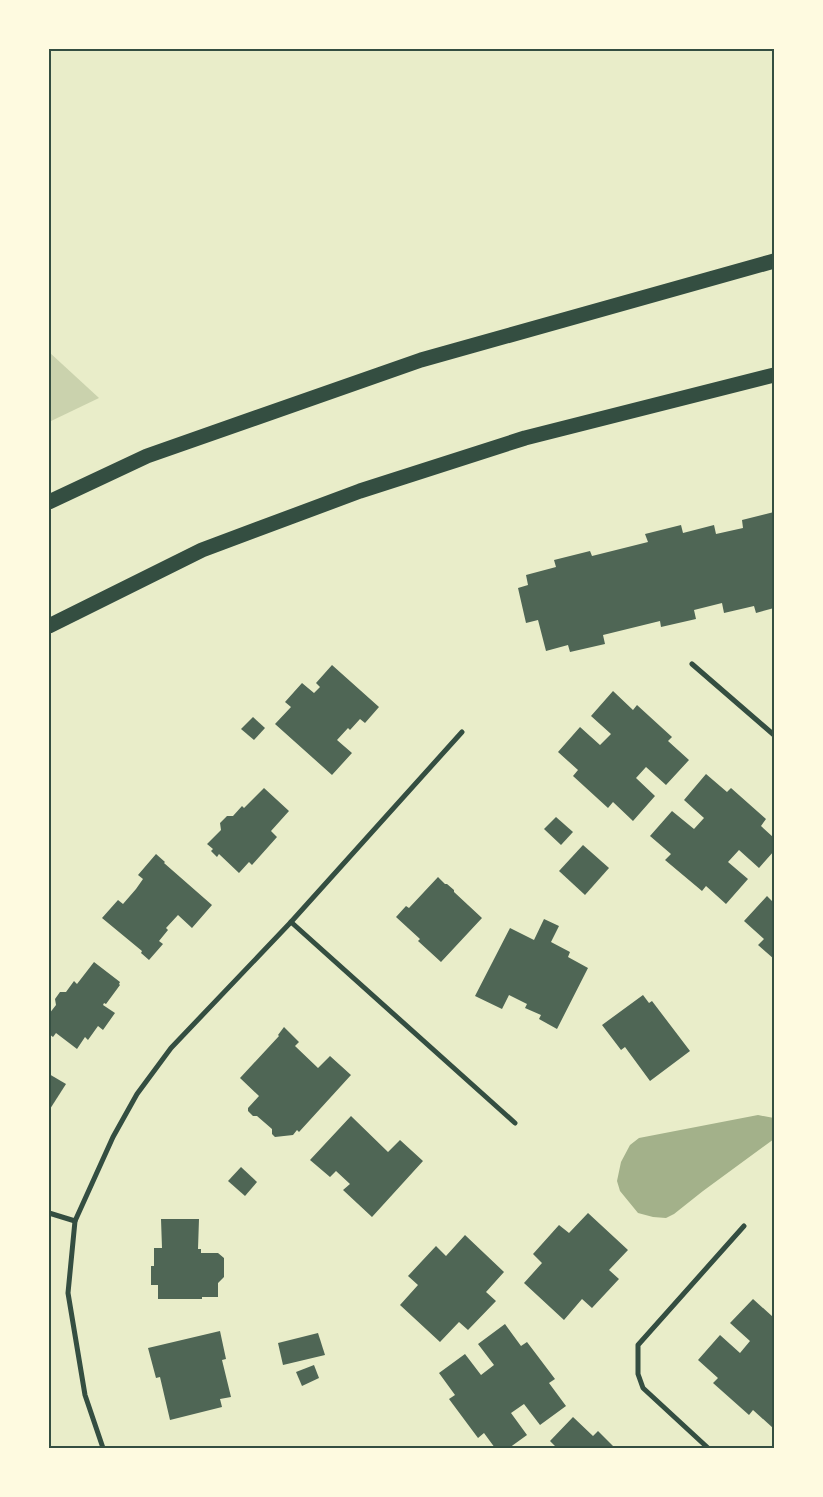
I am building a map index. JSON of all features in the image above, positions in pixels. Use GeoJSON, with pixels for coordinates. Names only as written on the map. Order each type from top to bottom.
{"type":"FeatureCollection","features":[{"type":"Feature","properties":{"kind":"highway"},"geometry":{"type":"LineString","coordinates":[[49,502],[147,456],[421,360],[774,261]]}},
{"type":"Feature","properties":{"kind":"highway"},"geometry":{"type":"LineString","coordinates":[[49,626],[202,550],[360,491],[525,438],[774,375]]}},
{"type":"Feature","properties":{"kind":"street"},"geometry":{"type":"LineString","coordinates":[[692,664],[774,735]]}},
{"type":"Feature","properties":{"kind":"street"},"geometry":{"type":"LineString","coordinates":[[102,1448],[85,1395],[68,1293],[75,1221],[112,1137],[137,1094],[172,1048],[291,922],[462,732]]}},
{"type":"Feature","properties":{"kind":"street"},"geometry":{"type":"LineString","coordinates":[[291,922],[515,1123]]}},
{"type":"Feature","properties":{"kind":"street"},"geometry":{"type":"LineString","coordinates":[[49,1213],[75,1221]]}},
{"type":"Feature","properties":{"kind":"street"},"geometry":{"type":"LineString","coordinates":[[708,1448],[643,1388],[638,1374],[638,1345],[744,1226]]}},
{"type":"Feature","properties":{"kind":"shaded area"},"geometry":{"type":"Polygon","coordinates":[[[49,352],[99,398],[49,422],[49,352]]]}},
{"type":"Feature","properties":{"kind":"shaded area"},"geometry":{"type":"Polygon","coordinates":[[[758,1115],[774,1118],[774,1139],[674,1214],[666,1218],[638,1213],[620,1191],[617,1181],[621,1162],[630,1145],[639,1138],[758,1115]]]}},
{"type":"Feature","properties":{"kind":"building"},"geometry":{"type":"Polygon","coordinates":[[[774,512],[774,608],[756,613],[754,606],[724,613],[722,603],[694,610],[696,619],[661,627],[660,621],[603,635],[605,644],[570,652],[568,645],[546,651],[538,620],[526,623],[518,588],[528,585],[526,575],[556,567],[554,560],[590,551],[592,556],[648,542],[645,534],[681,525],[683,533],[714,525],[716,534],[743,528],[742,520],[774,512]]]}},
{"type":"Feature","properties":{"kind":"building"},"geometry":{"type":"Polygon","coordinates":[[[332,665],[379,707],[365,723],[360,719],[337,740],[352,753],[332,775],[275,724],[291,707],[285,702],[302,683],[314,693],[320,687],[316,683],[332,665]]]}},
{"type":"Feature","properties":{"kind":"building"},"geometry":{"type":"Polygon","coordinates":[[[613,691],[633,710],[637,705],[672,737],[668,741],[689,760],[666,785],[646,767],[636,778],[655,796],[633,821],[613,802],[608,808],[573,776],[578,770],[558,752],[580,727],[600,745],[611,734],[591,716],[613,691]]]}},
{"type":"Feature","properties":{"kind":"building"},"geometry":{"type":"Polygon","coordinates":[[[253,717],[265,728],[254,740],[241,729],[253,717]]]}},
{"type":"Feature","properties":{"kind":"building"},"geometry":{"type":"Polygon","coordinates":[[[706,774],[727,792],[731,788],[766,819],[761,826],[774,838],[774,851],[759,868],[739,850],[728,862],[748,879],[726,904],[706,886],[702,891],[665,860],[671,854],[650,836],[672,811],[694,829],[704,818],[684,800],[706,774]]]}},
{"type":"Feature","properties":{"kind":"building"},"geometry":{"type":"Polygon","coordinates":[[[264,788],[289,811],[271,831],[277,837],[252,865],[249,862],[239,873],[219,854],[217,857],[211,851],[213,849],[207,844],[221,830],[220,823],[227,816],[233,816],[242,806],[244,808],[264,788]]]}},
{"type":"Feature","properties":{"kind":"building"},"geometry":{"type":"Polygon","coordinates":[[[556,817],[573,832],[561,845],[544,829],[556,817]]]}},
{"type":"Feature","properties":{"kind":"building"},"geometry":{"type":"Polygon","coordinates":[[[583,845],[609,868],[585,895],[559,871],[583,845]]]}},
{"type":"Feature","properties":{"kind":"building"},"geometry":{"type":"Polygon","coordinates":[[[156,854],[212,905],[192,928],[178,915],[166,928],[168,930],[159,941],[163,944],[149,960],[141,953],[142,951],[102,918],[118,900],[123,904],[136,889],[143,879],[138,875],[156,854]]]}},
{"type":"Feature","properties":{"kind":"building"},"geometry":{"type":"Polygon","coordinates":[[[438,877],[482,918],[441,962],[396,917],[406,906],[409,908],[438,877]]]}},
{"type":"Feature","properties":{"kind":"building"},"geometry":{"type":"Polygon","coordinates":[[[767,896],[774,903],[774,959],[758,945],[764,939],[744,921],[767,896]]]}},
{"type":"Feature","properties":{"kind":"building"},"geometry":{"type":"Polygon","coordinates":[[[544,919],[559,926],[551,942],[570,952],[568,957],[588,968],[557,1029],[539,1019],[541,1015],[525,1008],[527,1004],[509,995],[502,1009],[475,996],[510,928],[534,940],[544,919]]]}},
{"type":"Feature","properties":{"kind":"building"},"geometry":{"type":"Polygon","coordinates":[[[94,962],[120,982],[120,985],[106,1004],[104,1003],[103,1005],[115,1013],[103,1030],[98,1026],[88,1040],[85,1037],[77,1049],[56,1033],[53,1037],[49,1034],[49,1014],[56,1005],[55,999],[60,992],[66,992],[74,981],[77,984],[94,962]]]}},
{"type":"Feature","properties":{"kind":"building"},"geometry":{"type":"Polygon","coordinates":[[[643,995],[649,1003],[652,1001],[690,1051],[650,1081],[625,1047],[621,1050],[602,1025],[643,995]]]}},
{"type":"Feature","properties":{"kind":"building"},"geometry":{"type":"Polygon","coordinates":[[[284,1027],[299,1042],[295,1046],[318,1068],[330,1056],[351,1075],[299,1132],[297,1130],[293,1135],[275,1137],[272,1134],[272,1129],[248,1111],[248,1108],[259,1096],[240,1078],[279,1036],[284,1027]]]}},
{"type":"Feature","properties":{"kind":"building"},"geometry":{"type":"Polygon","coordinates":[[[49,1074],[66,1084],[50,1109],[49,1108],[49,1074]]]}},
{"type":"Feature","properties":{"kind":"building"},"geometry":{"type":"Polygon","coordinates":[[[351,1116],[388,1152],[400,1140],[423,1161],[372,1217],[343,1190],[350,1184],[336,1171],[330,1177],[310,1160],[351,1116]]]}},
{"type":"Feature","properties":{"kind":"building"},"geometry":{"type":"Polygon","coordinates":[[[241,1167],[257,1182],[245,1196],[228,1181],[241,1167]]]}},
{"type":"Feature","properties":{"kind":"building"},"geometry":{"type":"Polygon","coordinates":[[[588,1213],[628,1250],[609,1270],[619,1279],[592,1308],[582,1299],[564,1320],[524,1283],[542,1263],[533,1254],[559,1225],[569,1233],[588,1213]]]}},
{"type":"Feature","properties":{"kind":"building"},"geometry":{"type":"Polygon","coordinates":[[[161,1219],[199,1219],[198,1249],[201,1249],[201,1253],[218,1253],[224,1258],[224,1277],[218,1283],[218,1297],[158,1299],[158,1285],[151,1285],[151,1266],[154,1266],[154,1248],[162,1248],[161,1219]]]}},
{"type":"Feature","properties":{"kind":"building"},"geometry":{"type":"Polygon","coordinates":[[[465,1235],[504,1272],[486,1292],[496,1301],[468,1330],[459,1322],[440,1342],[400,1305],[418,1285],[408,1276],[436,1246],[446,1256],[465,1235]]]}},
{"type":"Feature","properties":{"kind":"building"},"geometry":{"type":"Polygon","coordinates":[[[753,1299],[773,1317],[774,1315],[773,1428],[753,1410],[749,1415],[713,1383],[718,1378],[698,1360],[720,1335],[740,1353],[750,1341],[730,1323],[753,1299]]]}},
{"type":"Feature","properties":{"kind":"building"},"geometry":{"type":"Polygon","coordinates":[[[505,1324],[521,1346],[527,1342],[555,1379],[549,1383],[566,1406],[540,1425],[524,1404],[511,1413],[527,1435],[509,1448],[495,1448],[484,1433],[478,1438],[449,1399],[455,1395],[439,1373],[465,1354],[481,1375],[494,1365],[478,1344],[505,1324]]]}},
{"type":"Feature","properties":{"kind":"building"},"geometry":{"type":"Polygon","coordinates":[[[220,1331],[226,1359],[222,1360],[231,1397],[220,1399],[222,1407],[170,1420],[160,1377],[156,1378],[148,1348],[220,1331]]]}},
{"type":"Feature","properties":{"kind":"building"},"geometry":{"type":"Polygon","coordinates":[[[318,1333],[325,1355],[283,1365],[278,1343],[318,1333]]]}},
{"type":"Feature","properties":{"kind":"building"},"geometry":{"type":"Polygon","coordinates":[[[314,1365],[319,1378],[302,1386],[296,1372],[314,1365]]]}},
{"type":"Feature","properties":{"kind":"building"},"geometry":{"type":"Polygon","coordinates":[[[573,1417],[593,1436],[598,1431],[615,1448],[557,1448],[550,1441],[573,1417]]]}}]}
